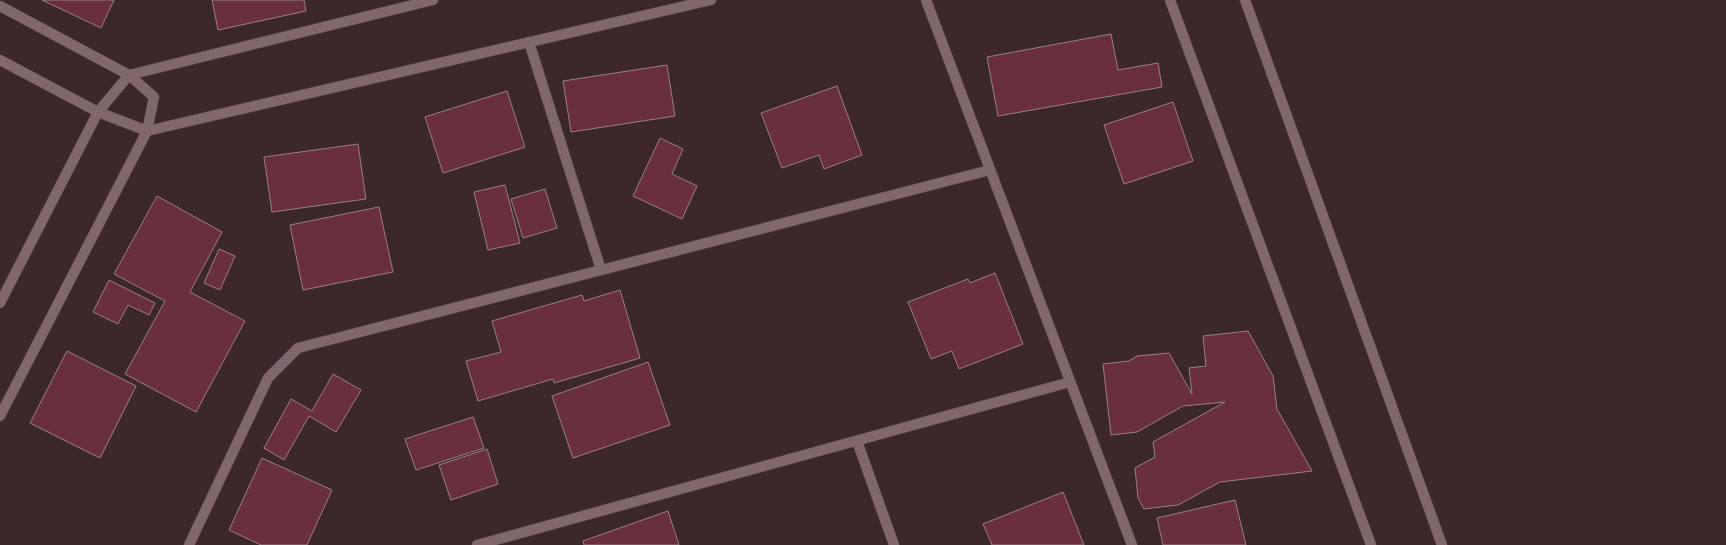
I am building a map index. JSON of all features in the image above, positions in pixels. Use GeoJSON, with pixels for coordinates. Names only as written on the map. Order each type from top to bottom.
{"type":"FeatureCollection","features":[{"type":"Feature","properties":{"kind":"street"},"geometry":{"type":"LineString","coordinates":[[0,303],[98,112],[129,75],[433,0]]}},
{"type":"Feature","properties":{"kind":"street"},"geometry":{"type":"LineString","coordinates":[[0,60],[98,112],[147,130],[711,0]]}},
{"type":"Feature","properties":{"kind":"street"},"geometry":{"type":"LineString","coordinates":[[926,0],[1132,545]]}},
{"type":"Feature","properties":{"kind":"street"},"geometry":{"type":"LineString","coordinates":[[1170,0],[1371,545]]}},
{"type":"Feature","properties":{"kind":"street"},"geometry":{"type":"LineString","coordinates":[[1246,0],[1442,545]]}},
{"type":"Feature","properties":{"kind":"street"},"geometry":{"type":"LineString","coordinates":[[0,6],[129,75],[154,97],[147,130],[0,416]]}},
{"type":"Feature","properties":{"kind":"street"},"geometry":{"type":"LineString","coordinates":[[529,42],[601,270]]}},
{"type":"Feature","properties":{"kind":"street"},"geometry":{"type":"LineString","coordinates":[[189,545],[268,378],[298,348],[990,170]]}},
{"type":"Feature","properties":{"kind":"street"},"geometry":{"type":"LineString","coordinates":[[477,545],[1070,382]]}},
{"type":"Feature","properties":{"kind":"street"},"geometry":{"type":"LineString","coordinates":[[857,441],[894,545]]}},
{"type":"Feature","properties":{"kind":"building"},"geometry":{"type":"Polygon","coordinates":[[[42,0],[114,0],[101,28],[42,0]]]}},
{"type":"Feature","properties":{"kind":"building"},"geometry":{"type":"Polygon","coordinates":[[[212,0],[304,0],[306,11],[218,30],[212,0]]]}},
{"type":"Feature","properties":{"kind":"building"},"geometry":{"type":"Polygon","coordinates":[[[1111,34],[1118,70],[1158,63],[1162,87],[998,116],[987,57],[1111,34]]]}},
{"type":"Feature","properties":{"kind":"building"},"geometry":{"type":"Polygon","coordinates":[[[667,65],[675,116],[571,132],[563,81],[667,65]]]}},
{"type":"Feature","properties":{"kind":"building"},"geometry":{"type":"Polygon","coordinates":[[[837,86],[862,155],[824,169],[819,155],[782,168],[761,113],[837,86]]]}},
{"type":"Feature","properties":{"kind":"building"},"geometry":{"type":"Polygon","coordinates":[[[507,91],[525,147],[443,173],[425,117],[507,91]]]}},
{"type":"Feature","properties":{"kind":"building"},"geometry":{"type":"Polygon","coordinates":[[[1173,102],[1193,161],[1124,184],[1104,125],[1173,102]]]}},
{"type":"Feature","properties":{"kind":"building"},"geometry":{"type":"Polygon","coordinates":[[[660,138],[683,149],[672,174],[697,186],[682,219],[633,196],[660,138]]]}},
{"type":"Feature","properties":{"kind":"building"},"geometry":{"type":"Polygon","coordinates":[[[358,144],[366,199],[272,212],[264,157],[358,144]]]}},
{"type":"Feature","properties":{"kind":"building"},"geometry":{"type":"Polygon","coordinates":[[[505,185],[520,243],[488,250],[474,192],[505,185]]]}},
{"type":"Feature","properties":{"kind":"building"},"geometry":{"type":"Polygon","coordinates":[[[545,189],[557,228],[523,238],[511,199],[545,189]]]}},
{"type":"Feature","properties":{"kind":"building"},"geometry":{"type":"Polygon","coordinates":[[[157,196],[222,232],[190,292],[245,321],[196,412],[125,374],[165,301],[114,274],[157,196]]]}},
{"type":"Feature","properties":{"kind":"building"},"geometry":{"type":"Polygon","coordinates":[[[379,207],[393,272],[303,290],[290,225],[379,207]]]}},
{"type":"Feature","properties":{"kind":"building"},"geometry":{"type":"Polygon","coordinates":[[[219,249],[235,256],[220,290],[204,283],[219,249]]]}},
{"type":"Feature","properties":{"kind":"building"},"geometry":{"type":"Polygon","coordinates":[[[995,273],[1023,344],[959,369],[952,351],[931,359],[908,302],[968,279],[970,283],[995,273]]]}},
{"type":"Feature","properties":{"kind":"building"},"geometry":{"type":"Polygon","coordinates":[[[109,280],[155,303],[149,315],[128,305],[118,324],[93,312],[109,280]]]}},
{"type":"Feature","properties":{"kind":"building"},"geometry":{"type":"Polygon","coordinates":[[[620,290],[640,358],[554,383],[553,379],[478,401],[466,361],[501,352],[492,321],[582,295],[584,301],[620,290]]]}},
{"type":"Feature","properties":{"kind":"building"},"geometry":{"type":"Polygon","coordinates":[[[1248,331],[1273,376],[1277,409],[1312,471],[1220,482],[1178,505],[1144,509],[1138,498],[1135,468],[1155,457],[1153,442],[1225,402],[1183,406],[1137,432],[1111,435],[1103,364],[1129,361],[1137,356],[1169,353],[1192,394],[1189,368],[1206,366],[1203,336],[1248,331]]]}},
{"type":"Feature","properties":{"kind":"building"},"geometry":{"type":"Polygon","coordinates":[[[67,351],[136,386],[100,458],[30,423],[67,351]]]}},
{"type":"Feature","properties":{"kind":"building"},"geometry":{"type":"Polygon","coordinates":[[[648,362],[670,425],[573,458],[552,396],[648,362]]]}},
{"type":"Feature","properties":{"kind":"building"},"geometry":{"type":"Polygon","coordinates":[[[333,374],[361,390],[336,432],[309,416],[284,460],[264,448],[291,399],[312,411],[333,374]]]}},
{"type":"Feature","properties":{"kind":"building"},"geometry":{"type":"Polygon","coordinates":[[[473,417],[484,448],[416,470],[405,439],[473,417]]]}},
{"type":"Feature","properties":{"kind":"building"},"geometry":{"type":"Polygon","coordinates":[[[487,449],[498,484],[451,500],[439,465],[487,449]]]}},
{"type":"Feature","properties":{"kind":"building"},"geometry":{"type":"Polygon","coordinates":[[[262,458],[332,490],[307,545],[261,545],[229,530],[262,458]]]}},
{"type":"Feature","properties":{"kind":"building"},"geometry":{"type":"Polygon","coordinates":[[[1063,492],[1084,545],[992,545],[983,524],[1063,492]]]}},
{"type":"Feature","properties":{"kind":"building"},"geometry":{"type":"Polygon","coordinates":[[[1235,500],[1246,545],[1163,545],[1157,518],[1235,500]]]}},
{"type":"Feature","properties":{"kind":"building"},"geometry":{"type":"Polygon","coordinates":[[[668,511],[679,545],[584,545],[583,541],[668,511]]]}}]}
